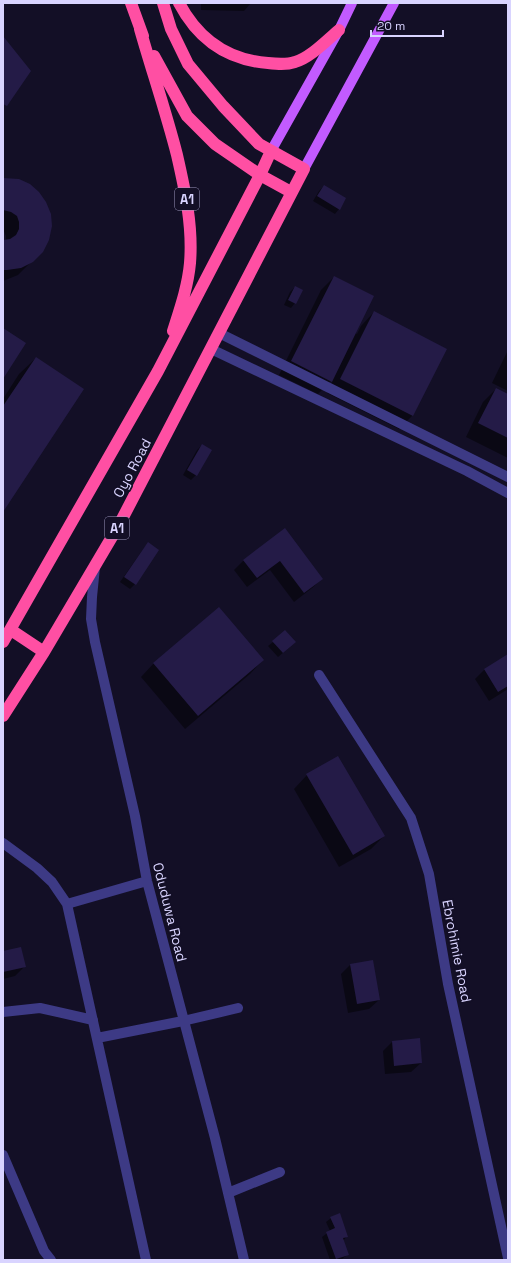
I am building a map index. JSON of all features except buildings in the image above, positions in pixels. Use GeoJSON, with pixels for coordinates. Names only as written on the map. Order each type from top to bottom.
{"type":"FeatureCollection","features":[{"type":"Feature","properties":{"kind":"highway","name":"A1"},"geometry":{"type":"LineString","coordinates":[[131,3],[170,129],[186,192],[190,227],[190,263],[184,298],[158,371]]}},
{"type":"Feature","properties":{"kind":"highway"},"geometry":{"type":"LineString","coordinates":[[163,3],[171,29],[188,64],[223,106],[259,144],[304,169]]}},
{"type":"Feature","properties":{"kind":"highway"},"geometry":{"type":"LineString","coordinates":[[179,3],[197,30],[213,45],[231,56],[257,63],[279,64],[296,62],[308,56],[339,30]]}},
{"type":"Feature","properties":{"kind":"highway","name":"A1"},"geometry":{"type":"LineString","coordinates":[[140,29],[187,116],[215,144],[260,175],[291,192]]}},
{"type":"Feature","properties":{"kind":"highway","name":"A1"},"geometry":{"type":"LineString","coordinates":[[158,371],[271,151]]}},
{"type":"Feature","properties":{"kind":"highway","name":"A1"},"geometry":{"type":"LineString","coordinates":[[219,333],[304,169]]}},
{"type":"Feature","properties":{"kind":"highway","name":"Oyo Road"},"geometry":{"type":"LineString","coordinates":[[3,716],[44,652],[119,525],[219,333]]}},
{"type":"Feature","properties":{"kind":"highway","name":"Oyo Road"},"geometry":{"type":"LineString","coordinates":[[3,642],[158,371]]}},
{"type":"Feature","properties":{"kind":"highway"},"geometry":{"type":"LineString","coordinates":[[10,630],[44,652]]}},
{"type":"Feature","properties":{"kind":"main road","name":"A1"},"geometry":{"type":"LineString","coordinates":[[271,151],[339,30],[352,3]]}},
{"type":"Feature","properties":{"kind":"main road","name":"A1"},"geometry":{"type":"LineString","coordinates":[[304,169],[394,3]]}},
{"type":"Feature","properties":{"kind":"street"},"geometry":{"type":"LineString","coordinates":[[219,333],[508,477]]}},
{"type":"Feature","properties":{"kind":"street"},"geometry":{"type":"LineString","coordinates":[[211,349],[468,471],[508,492]]}},
{"type":"Feature","properties":{"kind":"street","name":"Oduduwa Road"},"geometry":{"type":"LineString","coordinates":[[95,567],[92,597],[92,619],[95,642],[135,816],[147,881],[215,1138],[244,1260]]}},
{"type":"Feature","properties":{"kind":"street","name":"Ebrohimie Road"},"geometry":{"type":"LineString","coordinates":[[319,675],[411,818],[429,874],[448,984],[508,1258]]}},
{"type":"Feature","properties":{"kind":"street"},"geometry":{"type":"LineString","coordinates":[[3,843],[37,868],[52,882],[67,904],[146,1260]]}},
{"type":"Feature","properties":{"kind":"street"},"geometry":{"type":"LineString","coordinates":[[67,904],[147,881]]}},
{"type":"Feature","properties":{"kind":"street"},"geometry":{"type":"LineString","coordinates":[[3,1012],[40,1008],[93,1020]]}},
{"type":"Feature","properties":{"kind":"street"},"geometry":{"type":"LineString","coordinates":[[97,1038],[183,1021],[238,1008]]}},
{"type":"Feature","properties":{"kind":"street"},"geometry":{"type":"LineString","coordinates":[[3,1155],[44,1251],[51,1260]]}},
{"type":"Feature","properties":{"kind":"street"},"geometry":{"type":"LineString","coordinates":[[228,1193],[280,1172]]}}]}
